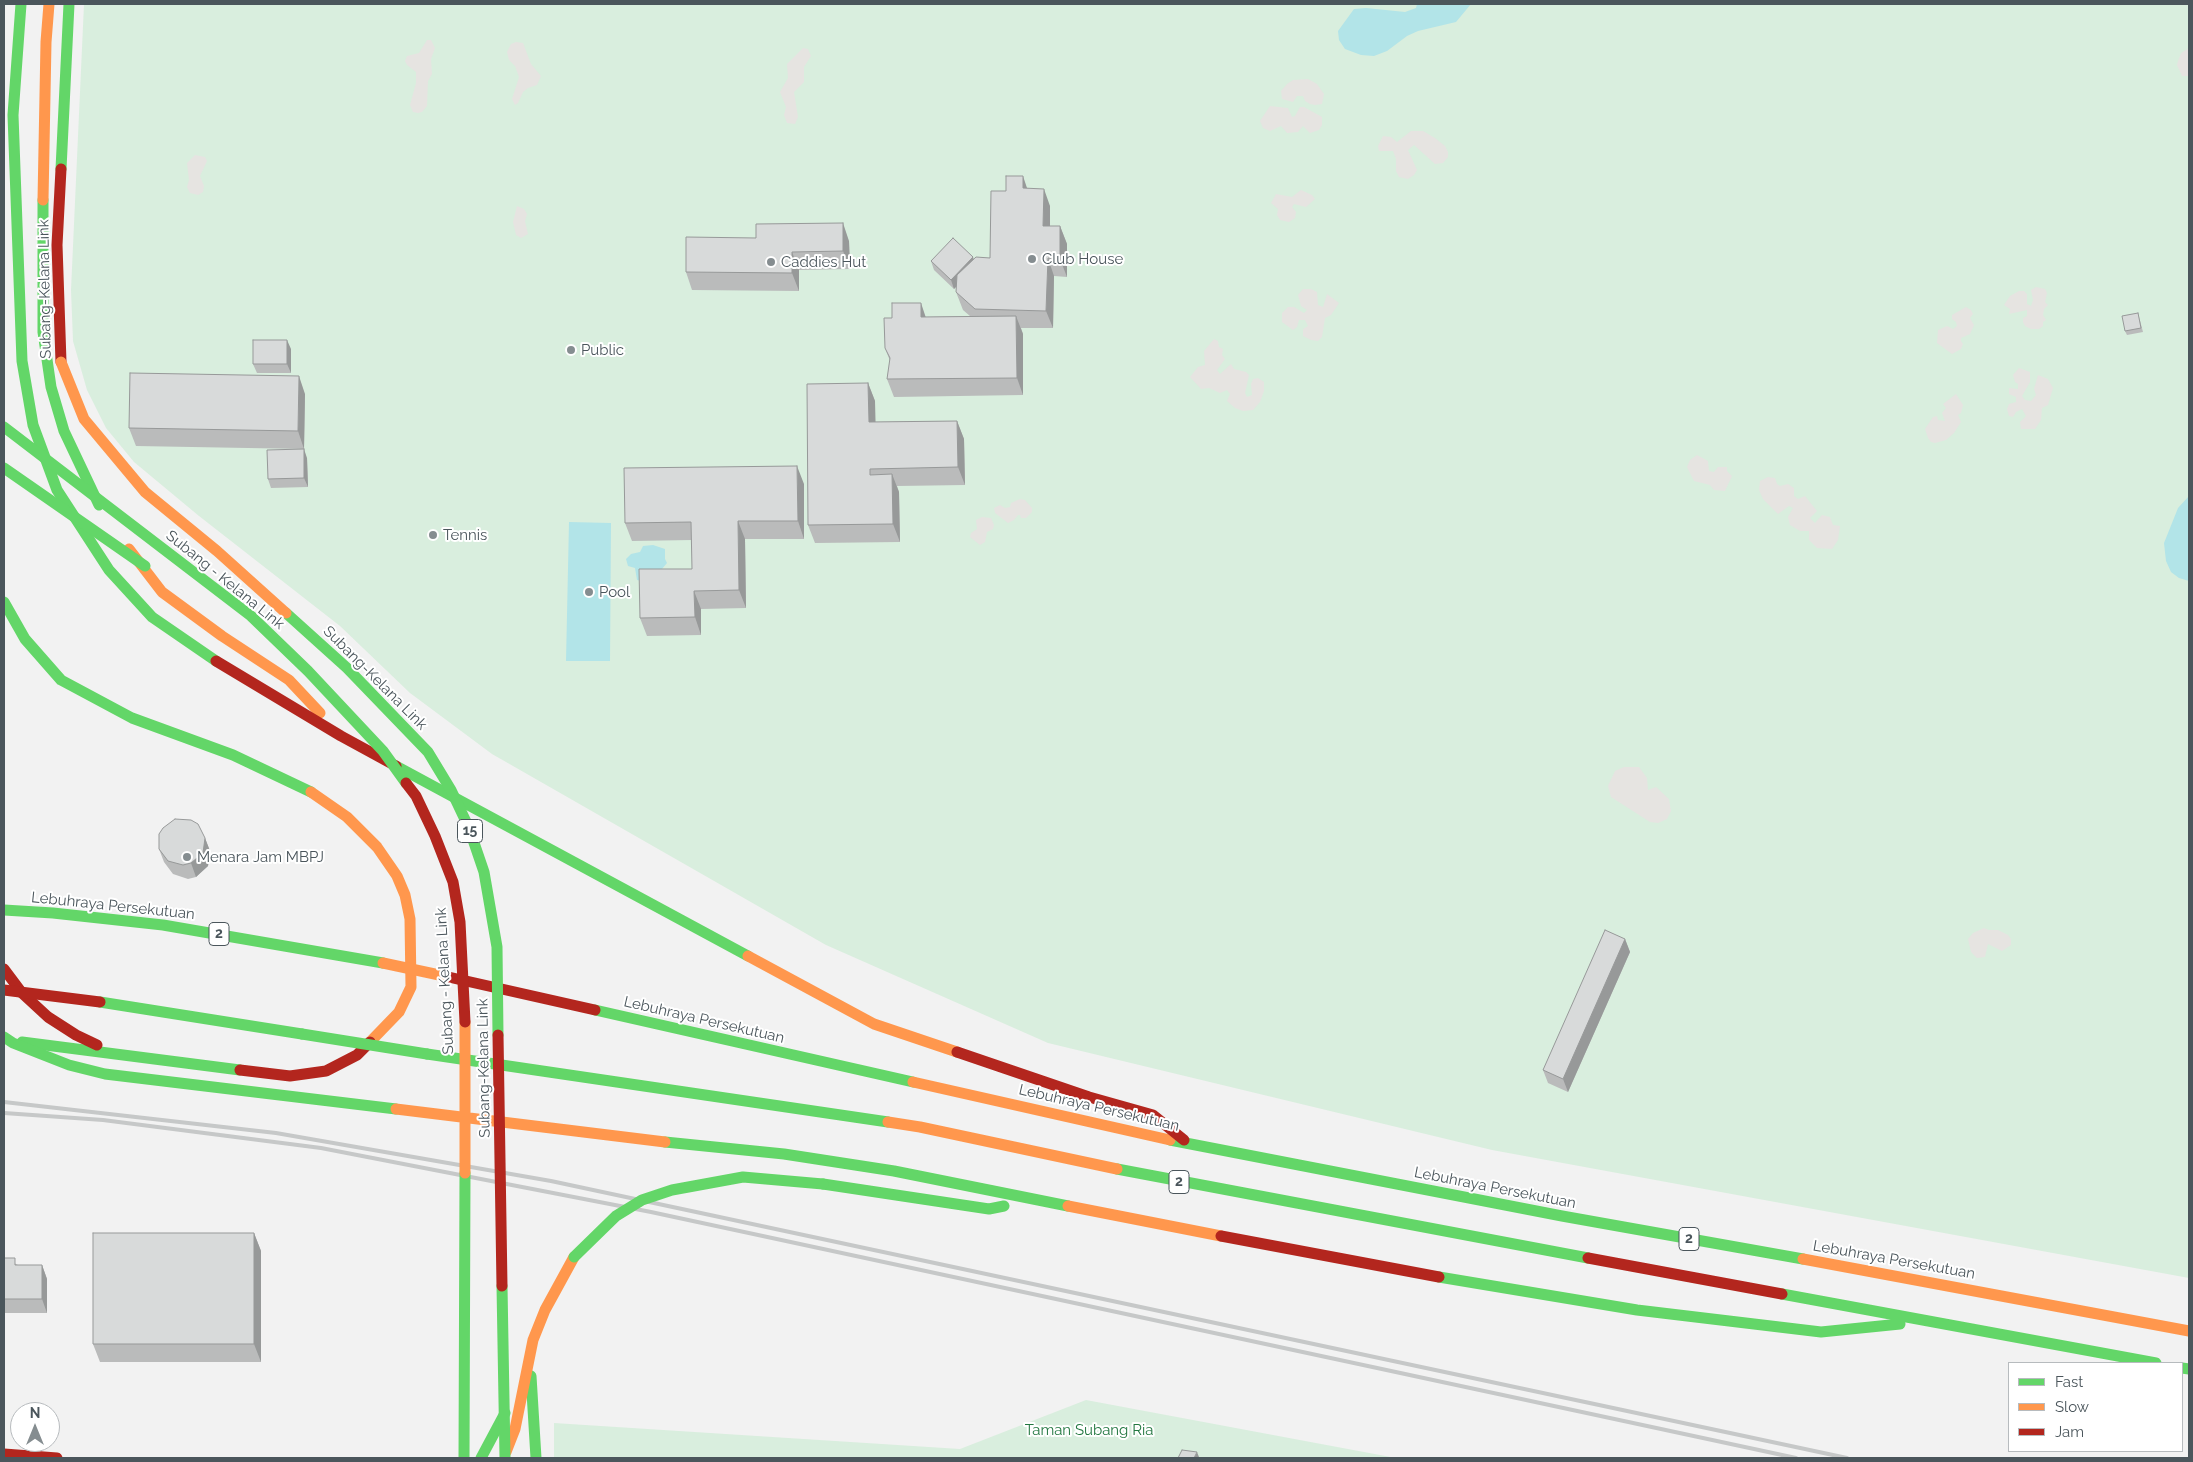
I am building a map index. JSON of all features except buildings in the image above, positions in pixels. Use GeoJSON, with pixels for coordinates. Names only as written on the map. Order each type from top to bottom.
{"type":"FeatureCollection","features":[{"type":"Feature","properties":{"kind":"main road"},"geometry":{"type":"LineString","coordinates":[[4,192],[21,4]]}},
{"type":"Feature","properties":{"kind":"main road"},"geometry":{"type":"LineString","coordinates":[[49,4],[46,42],[43,164],[43,332],[51,387],[64,430],[106,519]]}},
{"type":"Feature","properties":{"kind":"main road","name":"Subang-Kelana Link"},"geometry":{"type":"LineString","coordinates":[[69,4],[57,245],[60,362],[84,419],[145,492],[217,551],[347,668],[428,752],[451,790],[469,828],[484,872],[497,947],[505,1458]]}},
{"type":"Feature","properties":{"kind":"main road"},"geometry":{"type":"LineString","coordinates":[[12,115],[22,361],[33,425],[57,490],[109,570],[152,617],[219,663],[341,736],[874,1024],[1089,1097],[1153,1115],[1189,1144]]}},
{"type":"Feature","properties":{"kind":"main road","name":"Subang - Kelana Link"},"geometry":{"type":"LineString","coordinates":[[4,427],[251,616],[308,670],[383,751],[416,796],[435,836],[453,882],[460,922],[465,1006],[464,1458]]}},
{"type":"Feature","properties":{"kind":"main road"},"geometry":{"type":"LineString","coordinates":[[4,468],[168,582]]}},
{"type":"Feature","properties":{"kind":"main road"},"geometry":{"type":"LineString","coordinates":[[117,534],[162,592],[222,636],[289,680],[341,736]]}},
{"type":"Feature","properties":{"kind":"main road"},"geometry":{"type":"LineString","coordinates":[[4,602],[24,639],[61,680],[132,718],[233,755],[308,789],[347,817],[377,847],[397,876],[405,895],[410,920],[411,987],[399,1012],[357,1055],[326,1071],[290,1076],[4,1039]]}},
{"type":"Feature","properties":{"kind":"main road"},"geometry":{"type":"LineString","coordinates":[[269,648],[308,670]]}},
{"type":"Feature","properties":{"kind":"main road","name":"Lebuhraya Persekutuan"},"geometry":{"type":"LineString","coordinates":[[4,910],[53,913],[190,930],[383,963],[1189,1144],[1562,1216],[1935,1282],[2189,1330]]}},
{"type":"Feature","properties":{"kind":"main road"},"geometry":{"type":"LineString","coordinates":[[4,969],[22,993],[48,1017],[76,1035],[105,1048],[160,1058]]}},
{"type":"Feature","properties":{"kind":"main road","name":"2"},"geometry":{"type":"LineString","coordinates":[[4,990],[100,1002],[427,1054],[920,1127],[1162,1179],[2151,1362]]}},
{"type":"Feature","properties":{"kind":"main road"},"geometry":{"type":"LineString","coordinates":[[4,1039],[69,1065],[105,1074],[726,1150],[784,1154],[894,1170],[1040,1201],[1453,1280],[1637,1310],[1821,1332],[1930,1321]]}},
{"type":"Feature","properties":{"kind":"main road"},"geometry":{"type":"LineString","coordinates":[[505,1458],[514,1429],[534,1340],[545,1310],[574,1257],[616,1216],[642,1200],[672,1190],[743,1177],[823,1184],[989,1209],[1040,1201]]}},
{"type":"Feature","properties":{"kind":"main road"},"geometry":{"type":"LineString","coordinates":[[481,1458],[493,1438],[530,1359]]}},
{"type":"Feature","properties":{"kind":"main road"},"geometry":{"type":"LineString","coordinates":[[530,1359],[536,1458]]}},
{"type":"Feature","properties":{"kind":"main road"},"geometry":{"type":"LineString","coordinates":[[4,1454],[57,1458]]}},
{"type":"Feature","properties":{"kind":"green space"},"geometry":{"type":"Polygon","coordinates":[[[84,4],[2189,4],[2189,1278],[1492,1150],[1048,1043],[826,945],[492,754],[410,693],[340,626],[199,516],[134,462],[106,428],[87,390],[73,341],[71,290],[84,4]]]}},
{"type":"Feature","properties":{"kind":"green space","name":"Taman Subang Ria"},"geometry":{"type":"Polygon","coordinates":[[[1086,1400],[1396,1458],[554,1458],[554,1423],[960,1449],[1086,1400]]]}},
{"type":"Feature","properties":{"kind":"sand"},"geometry":{"type":"Polygon","coordinates":[[[427,40],[431,40],[435,48],[431,59],[432,74],[428,81],[427,106],[422,112],[418,113],[413,112],[410,105],[416,83],[416,72],[405,61],[407,56],[419,53],[427,40]]]}},
{"type":"Feature","properties":{"kind":"sand"},"geometry":{"type":"Polygon","coordinates":[[[516,42],[523,43],[531,64],[541,76],[537,85],[523,92],[518,103],[515,105],[512,99],[519,77],[515,66],[509,60],[507,52],[511,44],[516,42]]]}},
{"type":"Feature","properties":{"kind":"sand"},"geometry":{"type":"Polygon","coordinates":[[[803,48],[808,49],[811,56],[804,67],[804,82],[794,92],[798,117],[795,124],[787,123],[784,115],[786,107],[780,92],[788,78],[787,64],[803,48]]]}},
{"type":"Feature","properties":{"kind":"sand"},"geometry":{"type":"Polygon","coordinates":[[[2189,48],[2189,76],[2182,76],[2177,65],[2181,53],[2189,48]]]}},
{"type":"Feature","properties":{"kind":"sand"},"geometry":{"type":"Polygon","coordinates":[[[1308,79],[1317,84],[1324,94],[1322,104],[1310,104],[1305,101],[1303,96],[1297,96],[1293,102],[1282,99],[1281,91],[1287,84],[1293,80],[1308,79]]]}},
{"type":"Feature","properties":{"kind":"sand"},"geometry":{"type":"Polygon","coordinates":[[[1270,106],[1288,108],[1292,117],[1295,116],[1300,107],[1304,107],[1322,117],[1322,125],[1319,130],[1310,133],[1303,126],[1298,132],[1287,133],[1281,126],[1270,131],[1263,128],[1260,121],[1270,106]]]}},
{"type":"Feature","properties":{"kind":"sand"},"geometry":{"type":"Polygon","coordinates":[[[1411,131],[1423,131],[1435,138],[1445,146],[1448,157],[1443,163],[1435,164],[1414,145],[1408,150],[1417,170],[1408,179],[1399,177],[1396,171],[1396,159],[1393,151],[1379,151],[1378,146],[1383,136],[1391,137],[1397,142],[1411,131]]]}},
{"type":"Feature","properties":{"kind":"sand"},"geometry":{"type":"Polygon","coordinates":[[[195,155],[205,157],[207,161],[200,176],[204,186],[203,192],[198,195],[190,193],[187,187],[189,180],[187,163],[195,155]]]}},
{"type":"Feature","properties":{"kind":"sand"},"geometry":{"type":"Polygon","coordinates":[[[1301,190],[1312,195],[1315,199],[1306,207],[1294,204],[1292,207],[1296,212],[1295,218],[1289,222],[1280,220],[1277,215],[1278,209],[1271,203],[1276,194],[1292,197],[1301,190]]]}},
{"type":"Feature","properties":{"kind":"sand"},"geometry":{"type":"Polygon","coordinates":[[[517,206],[524,209],[527,214],[525,221],[528,234],[521,238],[516,235],[513,222],[517,206]]]}},
{"type":"Feature","properties":{"kind":"sand"},"geometry":{"type":"Polygon","coordinates":[[[2036,287],[2045,289],[2047,293],[2045,302],[2048,305],[2044,309],[2043,315],[2046,320],[2043,322],[2043,326],[2039,329],[2031,329],[2025,326],[2023,322],[2023,318],[2027,316],[2027,310],[2009,314],[2010,309],[2004,305],[2010,296],[2019,291],[2024,291],[2027,294],[2027,304],[2031,306],[2033,300],[2031,290],[2036,287]]]}},
{"type":"Feature","properties":{"kind":"sand"},"geometry":{"type":"Polygon","coordinates":[[[1303,289],[1311,289],[1317,292],[1318,305],[1323,307],[1327,294],[1339,303],[1331,315],[1325,318],[1322,337],[1318,341],[1303,336],[1303,329],[1308,326],[1305,320],[1299,320],[1297,327],[1293,330],[1282,322],[1282,313],[1288,307],[1294,307],[1304,313],[1307,310],[1301,306],[1298,295],[1303,289]]]}},
{"type":"Feature","properties":{"kind":"sand"},"geometry":{"type":"Polygon","coordinates":[[[1966,307],[1973,314],[1970,318],[1974,325],[1970,334],[1961,338],[1963,344],[1961,349],[1952,354],[1937,343],[1938,330],[1947,326],[1953,329],[1957,326],[1956,322],[1952,319],[1952,315],[1966,307]]]}},
{"type":"Feature","properties":{"kind":"sand"},"geometry":{"type":"Polygon","coordinates":[[[1214,339],[1218,341],[1219,347],[1223,349],[1222,355],[1225,359],[1217,370],[1220,374],[1231,364],[1234,369],[1246,372],[1249,375],[1245,393],[1247,397],[1252,395],[1251,384],[1253,379],[1258,378],[1264,382],[1264,391],[1260,402],[1253,410],[1243,411],[1235,408],[1227,401],[1230,394],[1227,390],[1220,393],[1209,388],[1201,389],[1190,377],[1198,367],[1205,365],[1204,351],[1214,339]]]}},
{"type":"Feature","properties":{"kind":"sand"},"geometry":{"type":"Polygon","coordinates":[[[2019,368],[2030,372],[2030,382],[2022,396],[2025,400],[2031,401],[2036,395],[2034,389],[2038,375],[2048,379],[2053,388],[2048,405],[2042,408],[2041,420],[2035,429],[2021,429],[2020,422],[2026,416],[2022,409],[2016,412],[2013,417],[2009,416],[2007,409],[2009,404],[2016,402],[2016,397],[2009,394],[2009,388],[2018,389],[2018,384],[2015,382],[2013,375],[2019,368]]]}},
{"type":"Feature","properties":{"kind":"sand"},"geometry":{"type":"Polygon","coordinates":[[[1956,394],[1963,405],[1961,413],[1958,415],[1961,422],[1954,433],[1946,440],[1935,443],[1931,442],[1925,429],[1933,417],[1937,416],[1938,420],[1945,421],[1942,413],[1946,408],[1943,404],[1956,394]]]}},
{"type":"Feature","properties":{"kind":"sand"},"geometry":{"type":"Polygon","coordinates":[[[1697,455],[1708,461],[1709,471],[1714,472],[1718,467],[1727,467],[1727,471],[1732,476],[1725,491],[1714,490],[1710,485],[1694,481],[1687,467],[1690,460],[1697,455]]]}},
{"type":"Feature","properties":{"kind":"sand"},"geometry":{"type":"Polygon","coordinates":[[[1768,477],[1775,478],[1780,486],[1788,484],[1794,488],[1794,496],[1798,499],[1805,496],[1817,511],[1810,518],[1815,523],[1822,515],[1830,517],[1833,525],[1840,526],[1838,540],[1832,549],[1817,548],[1809,540],[1809,531],[1800,531],[1790,525],[1788,517],[1793,508],[1789,506],[1778,514],[1763,499],[1759,490],[1760,481],[1768,477]]]}},
{"type":"Feature","properties":{"kind":"sand"},"geometry":{"type":"Polygon","coordinates":[[[1020,499],[1025,500],[1032,508],[1032,512],[1026,518],[1021,518],[1018,515],[1008,523],[995,513],[994,508],[1000,505],[1005,508],[1010,507],[1011,503],[1020,499]]]}},
{"type":"Feature","properties":{"kind":"sand"},"geometry":{"type":"Polygon","coordinates":[[[982,517],[991,518],[994,525],[993,529],[987,532],[985,542],[980,545],[970,537],[971,533],[977,529],[976,520],[982,517]]]}},
{"type":"Feature","properties":{"kind":"sand"},"geometry":{"type":"Polygon","coordinates":[[[1624,767],[1639,767],[1647,778],[1648,790],[1656,787],[1669,799],[1671,811],[1667,819],[1658,823],[1650,822],[1611,797],[1608,786],[1615,771],[1624,767]]]}},
{"type":"Feature","properties":{"kind":"sand"},"geometry":{"type":"Polygon","coordinates":[[[1984,928],[1998,930],[2008,935],[2011,939],[2011,945],[2002,951],[1988,944],[1985,957],[1977,958],[1971,952],[1968,939],[1973,933],[1984,928]]]}},
{"type":"Feature","properties":{"kind":"water"},"geometry":{"type":"Polygon","coordinates":[[[1417,4],[1471,4],[1456,22],[1418,31],[1407,36],[1387,51],[1374,56],[1361,55],[1345,49],[1339,40],[1338,31],[1354,9],[1366,8],[1405,12],[1416,8],[1417,4]]]}},
{"type":"Feature","properties":{"kind":"water"},"geometry":{"type":"Polygon","coordinates":[[[2189,496],[2189,581],[2179,578],[2171,572],[2166,561],[2164,543],[2178,508],[2189,496]]]}},
{"type":"Feature","properties":{"kind":"water","name":"Pool"},"geometry":{"type":"Polygon","coordinates":[[[569,522],[611,523],[610,661],[566,661],[569,522]]]}},
{"type":"Feature","properties":{"kind":"water"},"geometry":{"type":"Polygon","coordinates":[[[653,545],[665,549],[667,563],[650,583],[637,580],[635,568],[628,566],[626,559],[631,554],[640,552],[643,546],[653,545]]]}},
{"type":"Feature","properties":{"kind":"railway"},"geometry":{"type":"LineString","coordinates":[[4,1102],[276,1133],[551,1181],[1847,1458]]}},
{"type":"Feature","properties":{"kind":"railway"},"geometry":{"type":"LineString","coordinates":[[4,1113],[103,1120],[321,1148],[651,1212],[1796,1458]]}},
{"type":"Feature","properties":{"kind":"traffic: fast"},"geometry":{"type":"LineString","coordinates":[[13,115],[21,4]]}},
{"type":"Feature","properties":{"kind":"traffic: fast"},"geometry":{"type":"LineString","coordinates":[[61,169],[69,4]]}},
{"type":"Feature","properties":{"kind":"traffic: fast"},"geometry":{"type":"LineString","coordinates":[[13,115],[22,361],[33,425],[57,490],[109,570],[152,617],[216,661]]}},
{"type":"Feature","properties":{"kind":"traffic: fast"},"geometry":{"type":"LineString","coordinates":[[43,200],[43,332],[51,387],[64,431],[99,505]]}},
{"type":"Feature","properties":{"kind":"traffic: fast"},"geometry":{"type":"LineString","coordinates":[[4,427],[251,616],[308,671],[383,751],[406,783]]}},
{"type":"Feature","properties":{"kind":"traffic: fast"},"geometry":{"type":"LineString","coordinates":[[4,468],[145,566]]}},
{"type":"Feature","properties":{"kind":"traffic: fast"},"geometry":{"type":"LineString","coordinates":[[4,602],[25,639],[61,680],[132,718],[233,755],[311,792]]}},
{"type":"Feature","properties":{"kind":"traffic: fast"},"geometry":{"type":"LineString","coordinates":[[286,613],[347,668],[428,752],[451,790],[469,828],[484,872],[497,947],[498,1035]]}},
{"type":"Feature","properties":{"kind":"traffic: fast"},"geometry":{"type":"LineString","coordinates":[[396,766],[748,956]]}},
{"type":"Feature","properties":{"kind":"traffic: fast"},"geometry":{"type":"LineString","coordinates":[[4,910],[53,913],[163,925],[383,963]]}},
{"type":"Feature","properties":{"kind":"traffic: fast"},"geometry":{"type":"LineString","coordinates":[[100,1002],[302,1034]]}},
{"type":"Feature","properties":{"kind":"traffic: fast"},"geometry":{"type":"LineString","coordinates":[[595,1010],[913,1082]]}},
{"type":"Feature","properties":{"kind":"traffic: fast"},"geometry":{"type":"LineString","coordinates":[[302,1034],[427,1054]]}},
{"type":"Feature","properties":{"kind":"traffic: fast"},"geometry":{"type":"LineString","coordinates":[[4,1037],[13,1043],[69,1065],[105,1074],[396,1109]]}},
{"type":"Feature","properties":{"kind":"traffic: fast"},"geometry":{"type":"LineString","coordinates":[[22,1042],[240,1070]]}},
{"type":"Feature","properties":{"kind":"traffic: fast"},"geometry":{"type":"LineString","coordinates":[[427,1054],[888,1122]]}},
{"type":"Feature","properties":{"kind":"traffic: fast"},"geometry":{"type":"LineString","coordinates":[[1170,1140],[1562,1216],[1803,1259]]}},
{"type":"Feature","properties":{"kind":"traffic: fast"},"geometry":{"type":"LineString","coordinates":[[665,1142],[784,1154],[894,1171],[1068,1206]]}},
{"type":"Feature","properties":{"kind":"traffic: fast"},"geometry":{"type":"LineString","coordinates":[[1117,1169],[1588,1258]]}},
{"type":"Feature","properties":{"kind":"traffic: fast"},"geometry":{"type":"LineString","coordinates":[[464,1458],[465,1173]]}},
{"type":"Feature","properties":{"kind":"traffic: fast"},"geometry":{"type":"LineString","coordinates":[[574,1257],[616,1216],[642,1200],[672,1190],[743,1177],[823,1184]]}},
{"type":"Feature","properties":{"kind":"traffic: fast"},"geometry":{"type":"LineString","coordinates":[[823,1184],[989,1209],[1004,1206]]}},
{"type":"Feature","properties":{"kind":"traffic: fast"},"geometry":{"type":"LineString","coordinates":[[1439,1277],[1637,1310],[1821,1332],[1900,1324]]}},
{"type":"Feature","properties":{"kind":"traffic: fast"},"geometry":{"type":"LineString","coordinates":[[502,1286],[505,1458]]}},
{"type":"Feature","properties":{"kind":"traffic: fast"},"geometry":{"type":"LineString","coordinates":[[1782,1294],[2151,1362]]}},
{"type":"Feature","properties":{"kind":"traffic: fast"},"geometry":{"type":"LineString","coordinates":[[2183,1368],[2189,1369]]}},
{"type":"Feature","properties":{"kind":"traffic: fast"},"geometry":{"type":"LineString","coordinates":[[531,1376],[536,1458]]}},
{"type":"Feature","properties":{"kind":"traffic: fast"},"geometry":{"type":"LineString","coordinates":[[481,1458],[505,1413]]}},
{"type":"Feature","properties":{"kind":"traffic: slow"},"geometry":{"type":"LineString","coordinates":[[43,200],[46,42],[49,4]]}},
{"type":"Feature","properties":{"kind":"traffic: slow"},"geometry":{"type":"LineString","coordinates":[[61,362],[84,419],[145,492],[217,551],[286,613]]}},
{"type":"Feature","properties":{"kind":"traffic: slow"},"geometry":{"type":"LineString","coordinates":[[129,549],[162,592],[222,636],[289,680],[320,713]]}},
{"type":"Feature","properties":{"kind":"traffic: slow"},"geometry":{"type":"LineString","coordinates":[[311,792],[347,817],[377,847],[397,876],[405,895],[410,919],[411,987],[399,1012],[370,1042]]}},
{"type":"Feature","properties":{"kind":"traffic: slow"},"geometry":{"type":"LineString","coordinates":[[748,956],[874,1024],[957,1052]]}},
{"type":"Feature","properties":{"kind":"traffic: slow"},"geometry":{"type":"LineString","coordinates":[[383,963],[444,976]]}},
{"type":"Feature","properties":{"kind":"traffic: slow"},"geometry":{"type":"LineString","coordinates":[[465,1022],[465,1173]]}},
{"type":"Feature","properties":{"kind":"traffic: slow"},"geometry":{"type":"LineString","coordinates":[[913,1082],[1170,1140]]}},
{"type":"Feature","properties":{"kind":"traffic: slow"},"geometry":{"type":"LineString","coordinates":[[396,1109],[665,1142]]}},
{"type":"Feature","properties":{"kind":"traffic: slow"},"geometry":{"type":"LineString","coordinates":[[888,1122],[920,1127],[1117,1169]]}},
{"type":"Feature","properties":{"kind":"traffic: slow"},"geometry":{"type":"LineString","coordinates":[[1068,1206],[1221,1236]]}},
{"type":"Feature","properties":{"kind":"traffic: slow"},"geometry":{"type":"LineString","coordinates":[[506,1452],[515,1429],[533,1340],[545,1310],[574,1257]]}},
{"type":"Feature","properties":{"kind":"traffic: slow"},"geometry":{"type":"LineString","coordinates":[[1803,1259],[2189,1331]]}},
{"type":"Feature","properties":{"kind":"traffic: jam"},"geometry":{"type":"LineString","coordinates":[[61,169],[57,245],[61,362]]}},
{"type":"Feature","properties":{"kind":"traffic: jam"},"geometry":{"type":"LineString","coordinates":[[216,661],[341,736],[396,766]]}},
{"type":"Feature","properties":{"kind":"traffic: jam"},"geometry":{"type":"LineString","coordinates":[[406,783],[416,796],[435,836],[453,882],[460,922],[465,1022]]}},
{"type":"Feature","properties":{"kind":"traffic: jam"},"geometry":{"type":"LineString","coordinates":[[4,969],[22,993],[48,1017],[76,1035],[97,1045]]}},
{"type":"Feature","properties":{"kind":"traffic: jam"},"geometry":{"type":"LineString","coordinates":[[444,976],[595,1010]]}},
{"type":"Feature","properties":{"kind":"traffic: jam"},"geometry":{"type":"LineString","coordinates":[[4,990],[100,1002]]}},
{"type":"Feature","properties":{"kind":"traffic: jam"},"geometry":{"type":"LineString","coordinates":[[498,1035],[502,1286]]}},
{"type":"Feature","properties":{"kind":"traffic: jam"},"geometry":{"type":"LineString","coordinates":[[240,1070],[290,1076],[326,1071],[357,1055],[370,1042]]}},
{"type":"Feature","properties":{"kind":"traffic: jam"},"geometry":{"type":"LineString","coordinates":[[957,1052],[1089,1097],[1153,1115],[1184,1140]]}},
{"type":"Feature","properties":{"kind":"traffic: jam"},"geometry":{"type":"LineString","coordinates":[[1221,1236],[1439,1277]]}},
{"type":"Feature","properties":{"kind":"traffic: jam"},"geometry":{"type":"LineString","coordinates":[[1588,1258],[1782,1294]]}},
{"type":"Feature","properties":{"kind":"traffic: jam"},"geometry":{"type":"LineString","coordinates":[[4,1454],[57,1458]]}},
{"type":"Feature","properties":{"kind":"place","name":"Club House"},"geometry":{"type":"Point","coordinates":[1032,259]}},
{"type":"Feature","properties":{"kind":"place","name":"Caddies Hut"},"geometry":{"type":"Point","coordinates":[771,262]}},
{"type":"Feature","properties":{"kind":"place","name":"Public"},"geometry":{"type":"Point","coordinates":[571,350]}},
{"type":"Feature","properties":{"kind":"place","name":"Tennis"},"geometry":{"type":"Point","coordinates":[433,535]}},
{"type":"Feature","properties":{"kind":"place","name":"Pool"},"geometry":{"type":"Point","coordinates":[589,592]}},
{"type":"Feature","properties":{"kind":"place","name":"Menara Jam MBPJ"},"geometry":{"type":"Point","coordinates":[187,857]}}]}
